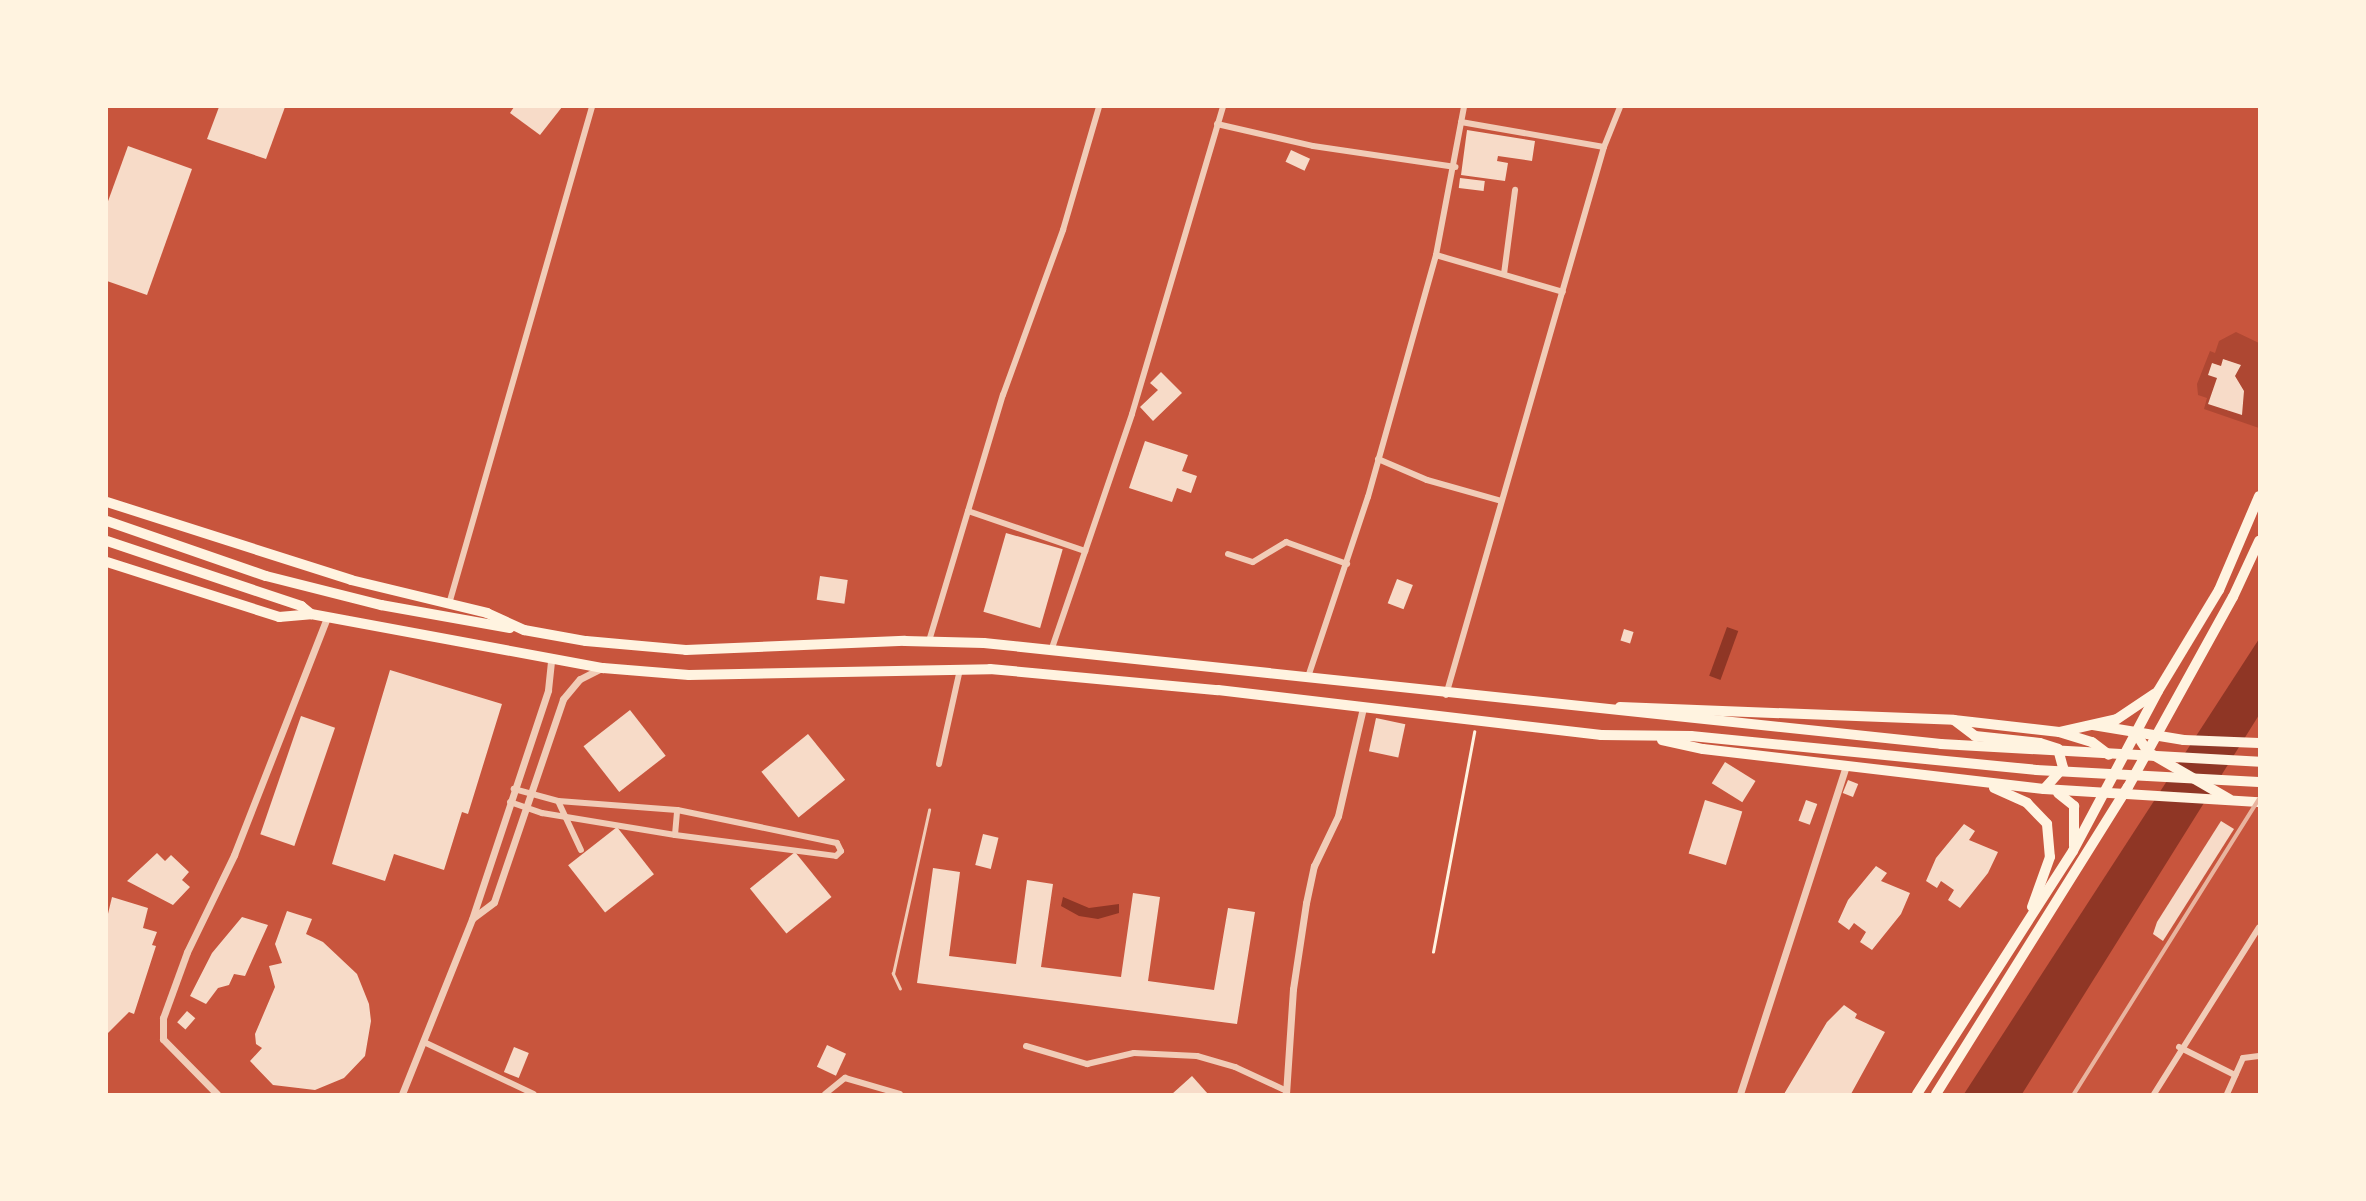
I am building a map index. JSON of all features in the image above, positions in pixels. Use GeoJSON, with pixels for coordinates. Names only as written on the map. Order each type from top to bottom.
{"type":"FeatureCollection","features":[{"type":"Feature","properties":{"kind":"main road"},"geometry":{"type":"LineString","coordinates":[[1917,1094],[2073,851],[2135,732],[2219,590],[2259,496]]}},
{"type":"Feature","properties":{"kind":"main road"},"geometry":{"type":"LineString","coordinates":[[107,502],[259,553],[487,613],[524,630]]}},
{"type":"Feature","properties":{"kind":"main road"},"geometry":{"type":"LineString","coordinates":[[107,521],[266,576],[381,606],[586,641],[686,649],[929,641],[1052,648],[1446,695],[1941,744],[2259,762]]}},
{"type":"Feature","properties":{"kind":"main road"},"geometry":{"type":"LineString","coordinates":[[107,541],[301,606],[312,614]]}},
{"type":"Feature","properties":{"kind":"main road"},"geometry":{"type":"LineString","coordinates":[[1936,1094],[2148,752],[2259,541]]}},
{"type":"Feature","properties":{"kind":"main road"},"geometry":{"type":"LineString","coordinates":[[107,562],[279,617],[312,614],[603,668],[689,675],[960,668],[1116,679],[1475,722],[2091,774],[2259,782]]}},
{"type":"Feature","properties":{"kind":"main road"},"geometry":{"type":"LineString","coordinates":[[2059,732],[2127,715],[2158,691]]}},
{"type":"Feature","properties":{"kind":"main road"},"geometry":{"type":"LineString","coordinates":[[1599,709],[1647,706],[1954,720],[2059,732],[2092,742],[2118,766],[2125,791]]}},
{"type":"Feature","properties":{"kind":"main road"},"geometry":{"type":"LineString","coordinates":[[1954,720],[1975,736],[2040,743],[2058,749],[2063,768],[2044,789]]}},
{"type":"Feature","properties":{"kind":"main road"},"geometry":{"type":"LineString","coordinates":[[2093,725],[2156,737],[2259,743]]}},
{"type":"Feature","properties":{"kind":"main road"},"geometry":{"type":"LineString","coordinates":[[2135,732],[2148,752],[2213,797]]}},
{"type":"Feature","properties":{"kind":"main road"},"geometry":{"type":"LineString","coordinates":[[1650,737],[1703,749],[1968,781],[2104,794],[2125,791],[2142,798],[2213,797],[2236,802],[2259,802]]}},
{"type":"Feature","properties":{"kind":"main road"},"geometry":{"type":"LineString","coordinates":[[1968,781],[2027,803],[2048,824],[2050,857],[2026,924]]}},
{"type":"Feature","properties":{"kind":"main road"},"geometry":{"type":"LineString","coordinates":[[2044,789],[2064,796],[2074,806],[2073,851]]}},
{"type":"Feature","properties":{"kind":"street"},"geometry":{"type":"LineString","coordinates":[[449,604],[592,107]]}},
{"type":"Feature","properties":{"kind":"street"},"geometry":{"type":"LineString","coordinates":[[929,641],[1003,395],[1063,230],[1099,107]]}},
{"type":"Feature","properties":{"kind":"street"},"geometry":{"type":"LineString","coordinates":[[1052,648],[1146,369],[1223,107]]}},
{"type":"Feature","properties":{"kind":"street"},"geometry":{"type":"LineString","coordinates":[[1308,677],[1347,564],[1436,255],[1455,167],[1464,107]]}},
{"type":"Feature","properties":{"kind":"street"},"geometry":{"type":"LineString","coordinates":[[1446,695],[1604,147],[1620,107]]}},
{"type":"Feature","properties":{"kind":"street"},"geometry":{"type":"LineString","coordinates":[[1461,122],[1604,147]]}},
{"type":"Feature","properties":{"kind":"street"},"geometry":{"type":"LineString","coordinates":[[1217,124],[1313,146],[1455,167]]}},
{"type":"Feature","properties":{"kind":"street"},"geometry":{"type":"LineString","coordinates":[[1504,274],[1515,190]]}},
{"type":"Feature","properties":{"kind":"street"},"geometry":{"type":"LineString","coordinates":[[1436,255],[1563,292]]}},
{"type":"Feature","properties":{"kind":"street"},"geometry":{"type":"LineString","coordinates":[[1378,459],[1427,480],[1501,500]]}},
{"type":"Feature","properties":{"kind":"street"},"geometry":{"type":"LineString","coordinates":[[968,511],[1085,551]]}},
{"type":"Feature","properties":{"kind":"street"},"geometry":{"type":"LineString","coordinates":[[1228,554],[1253,562],[1286,542],[1347,564]]}},
{"type":"Feature","properties":{"kind":"street"},"geometry":{"type":"LineString","coordinates":[[217,1094],[163,1039],[163,1018],[179,970],[234,855],[327,618]]}},
{"type":"Feature","properties":{"kind":"street"},"geometry":{"type":"LineString","coordinates":[[402,1094],[426,1043],[472,919],[548,690],[551,659]]}},
{"type":"Feature","properties":{"kind":"street"},"geometry":{"type":"LineString","coordinates":[[472,919],[494,902],[563,699],[580,679],[603,668]]}},
{"type":"Feature","properties":{"kind":"street"},"geometry":{"type":"LineString","coordinates":[[939,764],[960,668]]}},
{"type":"Feature","properties":{"kind":"street"},"geometry":{"type":"LineString","coordinates":[[1026,1046],[1087,1064],[1134,1053],[1197,1056],[1235,1067],[1287,1093],[1293,989],[1306,903],[1314,866],[1338,816],[1363,708]]}},
{"type":"Feature","properties":{"kind":"street"},"geometry":{"type":"LineString","coordinates":[[1740,1094],[1846,766]]}},
{"type":"Feature","properties":{"kind":"street"},"geometry":{"type":"LineString","coordinates":[[510,802],[563,816],[635,826],[675,835],[836,856],[841,851],[837,843],[810,836],[677,810],[558,801],[514,789]]}},
{"type":"Feature","properties":{"kind":"street"},"geometry":{"type":"LineString","coordinates":[[558,801],[563,816],[582,850]]}},
{"type":"Feature","properties":{"kind":"street"},"geometry":{"type":"LineString","coordinates":[[635,826],[636,809]]}},
{"type":"Feature","properties":{"kind":"street"},"geometry":{"type":"LineString","coordinates":[[675,835],[677,810]]}},
{"type":"Feature","properties":{"kind":"street"},"geometry":{"type":"LineString","coordinates":[[806,851],[810,836]]}},
{"type":"Feature","properties":{"kind":"street"},"geometry":{"type":"LineString","coordinates":[[2154,1094],[2179,1047],[2259,927]]}},
{"type":"Feature","properties":{"kind":"street"},"geometry":{"type":"LineString","coordinates":[[426,1043],[534,1094]]}},
{"type":"Feature","properties":{"kind":"street"},"geometry":{"type":"LineString","coordinates":[[2179,1047],[2235,1075]]}},
{"type":"Feature","properties":{"kind":"street"},"geometry":{"type":"LineString","coordinates":[[2227,1094],[2243,1058],[2259,1056]]}},
{"type":"Feature","properties":{"kind":"street"},"geometry":{"type":"LineString","coordinates":[[825,1094],[845,1078],[900,1094]]}},
{"type":"Feature","properties":{"kind":"lane"},"geometry":{"type":"LineString","coordinates":[[900,989],[892,974],[929,810]]}},
{"type":"Feature","properties":{"kind":"path"},"geometry":{"type":"LineString","coordinates":[[1433,952],[1475,722]]}},
{"type":"Feature","properties":{"kind":"shaded area"},"geometry":{"type":"Polygon","coordinates":[[[2236,332],[2259,343],[2259,428],[2204,409],[2207,398],[2198,395],[2197,384],[2210,351],[2215,353],[2219,341],[2236,332]]]}},
{"type":"Feature","properties":{"kind":"shaded area"},"geometry":{"type":"Polygon","coordinates":[[[1727,627],[1738,631],[1720,680],[1709,676],[1727,627]]]}},
{"type":"Feature","properties":{"kind":"shaded area"},"geometry":{"type":"Polygon","coordinates":[[[2259,639],[2259,715],[2022,1094],[1964,1094],[2259,639]]]}},
{"type":"Feature","properties":{"kind":"shaded area"},"geometry":{"type":"Polygon","coordinates":[[[1063,897],[1089,908],[1119,904],[1119,913],[1098,919],[1079,916],[1061,906],[1063,897]]]}},
{"type":"Feature","properties":{"kind":"building"},"geometry":{"type":"Polygon","coordinates":[[[219,107],[285,107],[266,159],[207,139],[219,107]]]}},
{"type":"Feature","properties":{"kind":"building"},"geometry":{"type":"Polygon","coordinates":[[[514,107],[562,107],[540,135],[510,113],[514,107]]]}},
{"type":"Feature","properties":{"kind":"building"},"geometry":{"type":"Polygon","coordinates":[[[1467,130],[1535,141],[1532,161],[1498,156],[1497,161],[1508,163],[1505,181],[1461,175],[1467,130]]]}},
{"type":"Feature","properties":{"kind":"building"},"geometry":{"type":"Polygon","coordinates":[[[128,146],[192,169],[147,295],[107,281],[107,204],[128,146]]]}},
{"type":"Feature","properties":{"kind":"building"},"geometry":{"type":"Polygon","coordinates":[[[1291,150],[1310,159],[1305,171],[1286,162],[1291,150]]]}},
{"type":"Feature","properties":{"kind":"building"},"geometry":{"type":"Polygon","coordinates":[[[1460,178],[1485,181],[1484,191],[1459,188],[1460,178]]]}},
{"type":"Feature","properties":{"kind":"building"},"geometry":{"type":"Polygon","coordinates":[[[2223,359],[2241,365],[2235,376],[2244,391],[2242,415],[2208,404],[2217,378],[2208,375],[2212,363],[2221,366],[2223,359]]]}},
{"type":"Feature","properties":{"kind":"building"},"geometry":{"type":"Polygon","coordinates":[[[1161,372],[1182,393],[1153,421],[1140,407],[1158,390],[1150,383],[1161,372]]]}},
{"type":"Feature","properties":{"kind":"building"},"geometry":{"type":"Polygon","coordinates":[[[1145,441],[1188,455],[1182,471],[1197,476],[1191,493],[1177,488],[1172,502],[1129,488],[1145,441]]]}},
{"type":"Feature","properties":{"kind":"building"},"geometry":{"type":"Polygon","coordinates":[[[1006,533],[1063,549],[1040,628],[983,612],[1006,533]]]}},
{"type":"Feature","properties":{"kind":"building"},"geometry":{"type":"Polygon","coordinates":[[[820,576],[848,580],[844,604],[817,600],[820,576]]]}},
{"type":"Feature","properties":{"kind":"building"},"geometry":{"type":"Polygon","coordinates":[[[1397,579],[1413,585],[1404,609],[1388,603],[1397,579]]]}},
{"type":"Feature","properties":{"kind":"building"},"geometry":{"type":"Polygon","coordinates":[[[1624,629],[1634,632],[1630,643],[1620,640],[1624,629]]]}},
{"type":"Feature","properties":{"kind":"building"},"geometry":{"type":"Polygon","coordinates":[[[390,670],[502,704],[468,814],[462,812],[444,870],[394,854],[385,881],[332,864],[390,670]]]}},
{"type":"Feature","properties":{"kind":"building"},"geometry":{"type":"Polygon","coordinates":[[[630,710],[666,756],[619,792],[584,746],[630,710]]]}},
{"type":"Feature","properties":{"kind":"building"},"geometry":{"type":"Polygon","coordinates":[[[301,716],[335,728],[294,846],[260,834],[301,716]]]}},
{"type":"Feature","properties":{"kind":"building"},"geometry":{"type":"Polygon","coordinates":[[[1376,718],[1405,724],[1398,757],[1369,751],[1376,718]]]}},
{"type":"Feature","properties":{"kind":"building"},"geometry":{"type":"Polygon","coordinates":[[[808,734],[845,780],[799,818],[761,772],[808,734]]]}},
{"type":"Feature","properties":{"kind":"building"},"geometry":{"type":"Polygon","coordinates":[[[1725,762],[1756,781],[1742,802],[1712,783],[1725,762]]]}},
{"type":"Feature","properties":{"kind":"building"},"geometry":{"type":"Polygon","coordinates":[[[1848,780],[1858,784],[1853,797],[1843,793],[1848,780]]]}},
{"type":"Feature","properties":{"kind":"building"},"geometry":{"type":"Polygon","coordinates":[[[1705,800],[1742,811],[1726,865],[1689,854],[1705,800]]]}},
{"type":"Feature","properties":{"kind":"building"},"geometry":{"type":"Polygon","coordinates":[[[1806,800],[1817,804],[1810,825],[1798,821],[1806,800]]]}},
{"type":"Feature","properties":{"kind":"building"},"geometry":{"type":"Polygon","coordinates":[[[2221,821],[2234,829],[2163,941],[2153,934],[2157,922],[2221,821]]]}},
{"type":"Feature","properties":{"kind":"building"},"geometry":{"type":"Polygon","coordinates":[[[1964,824],[1975,831],[1969,840],[1998,852],[1988,873],[1960,908],[1948,900],[1954,890],[1941,881],[1937,888],[1926,881],[1936,858],[1964,824]]]}},
{"type":"Feature","properties":{"kind":"building"},"geometry":{"type":"Polygon","coordinates":[[[617,827],[654,874],[605,912],[568,865],[617,827]]]}},
{"type":"Feature","properties":{"kind":"building"},"geometry":{"type":"Polygon","coordinates":[[[983,834],[999,838],[991,869],[975,865],[983,834]]]}},
{"type":"Feature","properties":{"kind":"building"},"geometry":{"type":"Polygon","coordinates":[[[795,852],[832,897],[786,934],[750,889],[795,852]]]}},
{"type":"Feature","properties":{"kind":"building"},"geometry":{"type":"Polygon","coordinates":[[[157,853],[165,861],[171,855],[189,872],[182,880],[190,887],[173,905],[127,881],[157,853]]]}},
{"type":"Feature","properties":{"kind":"building"},"geometry":{"type":"Polygon","coordinates":[[[1876,866],[1887,873],[1881,881],[1910,893],[1901,914],[1872,950],[1860,942],[1866,932],[1854,923],[1849,930],[1838,922],[1848,900],[1876,866]]]}},
{"type":"Feature","properties":{"kind":"building"},"geometry":{"type":"Polygon","coordinates":[[[933,868],[960,872],[949,956],[1016,964],[1027,880],[1053,884],[1041,967],[1121,977],[1133,893],[1160,897],[1148,981],[1214,990],[1228,908],[1255,912],[1237,1024],[917,983],[933,868]]]}},
{"type":"Feature","properties":{"kind":"building"},"geometry":{"type":"Polygon","coordinates":[[[112,897],[148,908],[143,928],[157,932],[152,945],[156,946],[134,1014],[129,1012],[107,1034],[107,918],[112,897]]]}},
{"type":"Feature","properties":{"kind":"building"},"geometry":{"type":"Polygon","coordinates":[[[287,911],[312,919],[306,934],[323,942],[357,974],[369,1004],[371,1021],[365,1056],[344,1078],[315,1090],[273,1085],[250,1061],[262,1048],[256,1044],[255,1034],[275,987],[269,966],[282,963],[275,944],[287,911]]]}},
{"type":"Feature","properties":{"kind":"building"},"geometry":{"type":"Polygon","coordinates":[[[242,917],[268,925],[245,976],[234,974],[229,985],[218,988],[206,1004],[190,996],[212,953],[242,917]]]}},
{"type":"Feature","properties":{"kind":"building"},"geometry":{"type":"Polygon","coordinates":[[[1844,1005],[1857,1014],[1855,1018],[1885,1032],[1851,1094],[1784,1094],[1827,1022],[1844,1005]]]}},
{"type":"Feature","properties":{"kind":"building"},"geometry":{"type":"Polygon","coordinates":[[[187,1011],[195,1018],[185,1030],[177,1022],[187,1011]]]}},
{"type":"Feature","properties":{"kind":"building"},"geometry":{"type":"Polygon","coordinates":[[[827,1045],[846,1054],[836,1076],[817,1067],[827,1045]]]}},
{"type":"Feature","properties":{"kind":"building"},"geometry":{"type":"Polygon","coordinates":[[[514,1047],[529,1053],[519,1078],[504,1072],[514,1047]]]}},
{"type":"Feature","properties":{"kind":"building"},"geometry":{"type":"Polygon","coordinates":[[[1192,1076],[1208,1094],[1172,1094],[1192,1076]]]}},
{"type":"Feature","properties":{"kind":"railway"},"geometry":{"type":"LineString","coordinates":[[2074,1094],[2259,799]]}}]}
